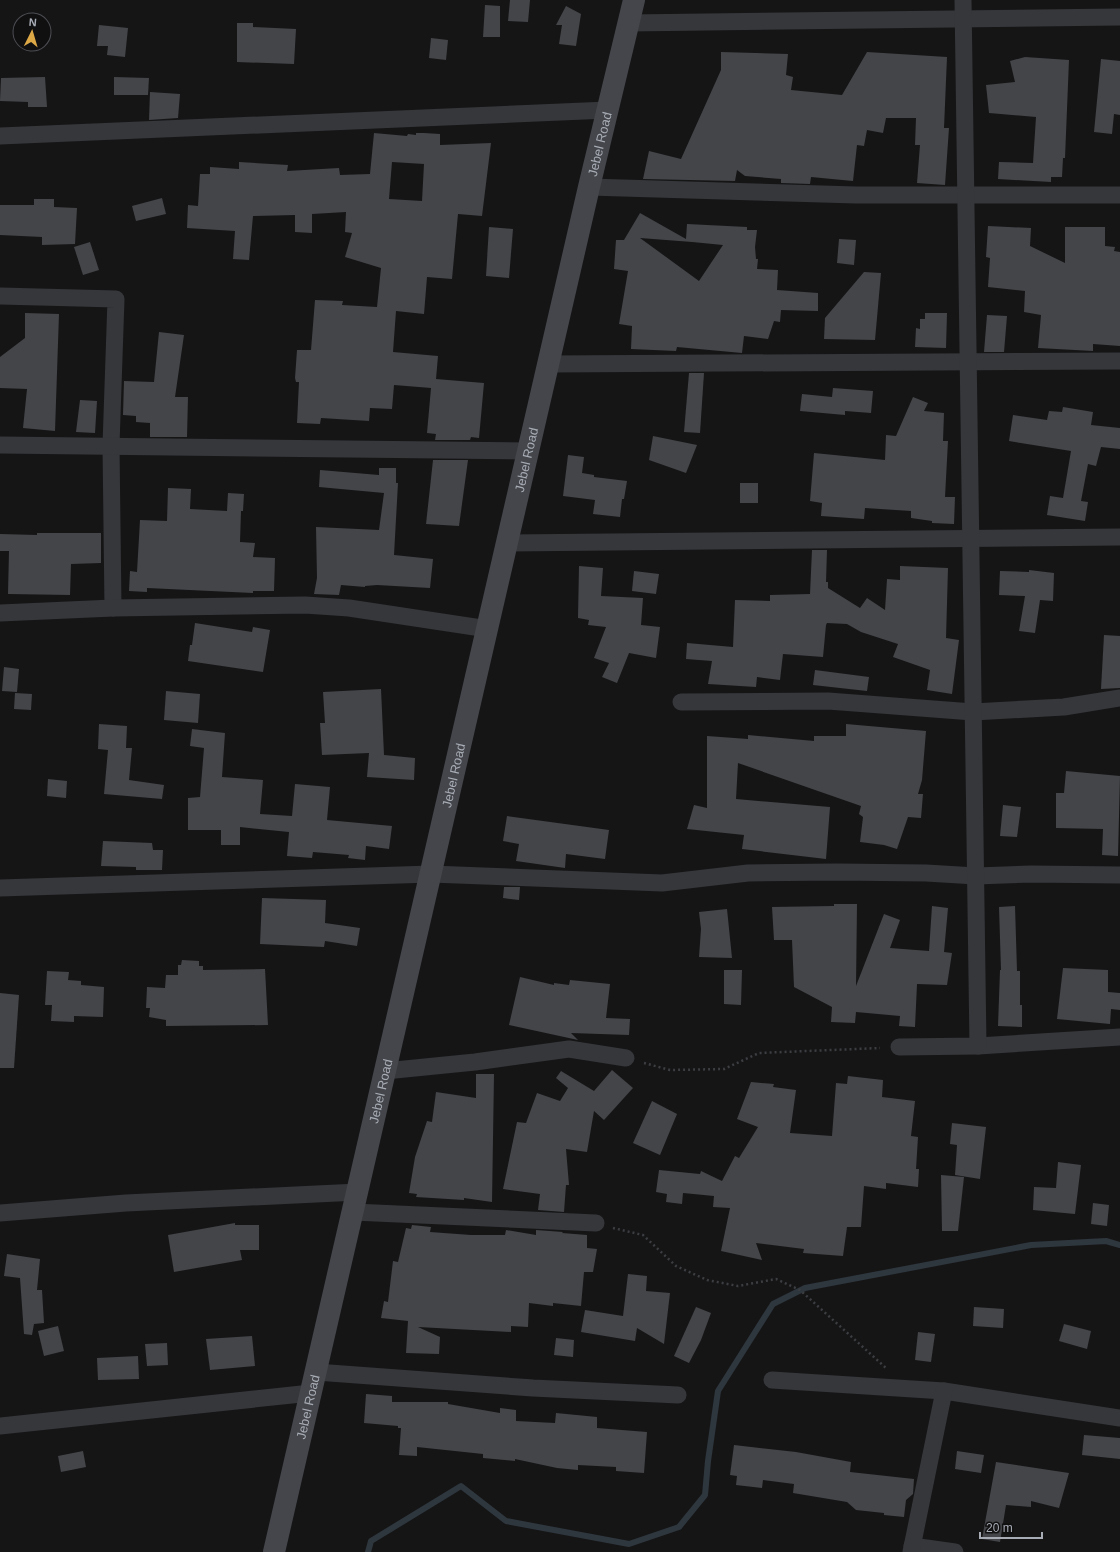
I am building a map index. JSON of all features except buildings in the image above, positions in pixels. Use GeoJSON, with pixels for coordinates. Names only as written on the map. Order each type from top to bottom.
{"type":"FeatureCollection","features":[{"type":"Feature","properties":{"kind":"main road","name":"Jebel Road"},"geometry":{"type":"LineString","coordinates":[[274,1552],[589,187],[634,0]]}},
{"type":"Feature","properties":{"kind":"street"},"geometry":{"type":"LineString","coordinates":[[963,0],[978,1046]]}},
{"type":"Feature","properties":{"kind":"street"},"geometry":{"type":"LineString","coordinates":[[628,24],[1120,17]]}},
{"type":"Feature","properties":{"kind":"street"},"geometry":{"type":"LineString","coordinates":[[0,136],[608,110]]}},
{"type":"Feature","properties":{"kind":"street"},"geometry":{"type":"LineString","coordinates":[[589,187],[856,195],[1120,195]]}},
{"type":"Feature","properties":{"kind":"street"},"geometry":{"type":"LineString","coordinates":[[0,296],[116,299],[111,445],[113,608]]}},
{"type":"Feature","properties":{"kind":"street"},"geometry":{"type":"LineString","coordinates":[[549,364],[1120,361]]}},
{"type":"Feature","properties":{"kind":"street"},"geometry":{"type":"LineString","coordinates":[[0,445],[111,445],[529,451]]}},
{"type":"Feature","properties":{"kind":"street"},"geometry":{"type":"LineString","coordinates":[[508,543],[1120,537]]}},
{"type":"Feature","properties":{"kind":"street"},"geometry":{"type":"LineString","coordinates":[[0,613],[113,608],[305,605],[349,608],[488,630]]}},
{"type":"Feature","properties":{"kind":"street"},"geometry":{"type":"LineString","coordinates":[[681,702],[828,701],[973,712],[1064,707],[1120,698]]}},
{"type":"Feature","properties":{"kind":"street"},"geometry":{"type":"LineString","coordinates":[[0,888],[431,874],[662,883],[748,873],[926,873],[976,876],[1031,874],[1120,875]]}},
{"type":"Feature","properties":{"kind":"street"},"geometry":{"type":"LineString","coordinates":[[899,1047],[978,1046],[1120,1038]]}},
{"type":"Feature","properties":{"kind":"street"},"geometry":{"type":"LineString","coordinates":[[386,1071],[475,1062],[569,1049],[626,1058]]}},
{"type":"Feature","properties":{"kind":"street"},"geometry":{"type":"LineString","coordinates":[[0,1213],[126,1203],[355,1202],[596,1223]]}},
{"type":"Feature","properties":{"kind":"street"},"geometry":{"type":"LineString","coordinates":[[772,1380],[944,1391],[1120,1418]]}},
{"type":"Feature","properties":{"kind":"street"},"geometry":{"type":"LineString","coordinates":[[0,1426],[313,1383],[526,1387],[678,1395]]}},
{"type":"Feature","properties":{"kind":"street"},"geometry":{"type":"LineString","coordinates":[[944,1391],[912,1549],[955,1552]]}},
{"type":"Feature","properties":{"kind":"path"},"geometry":{"type":"LineString","coordinates":[[626,1058],[670,1070],[724,1069],[759,1053],[899,1047]]}},
{"type":"Feature","properties":{"kind":"path"},"geometry":{"type":"LineString","coordinates":[[596,1223],[643,1235],[676,1266],[707,1280],[738,1286],[776,1279],[800,1290],[876,1358],[906,1388]]}},
{"type":"Feature","properties":{"kind":"waterway"},"geometry":{"type":"LineString","coordinates":[[368,1552],[371,1541],[461,1486],[506,1521],[629,1544],[679,1527],[705,1495],[708,1461],[718,1391],[773,1304],[805,1288],[1031,1245],[1106,1241],[1120,1245]]}}]}
